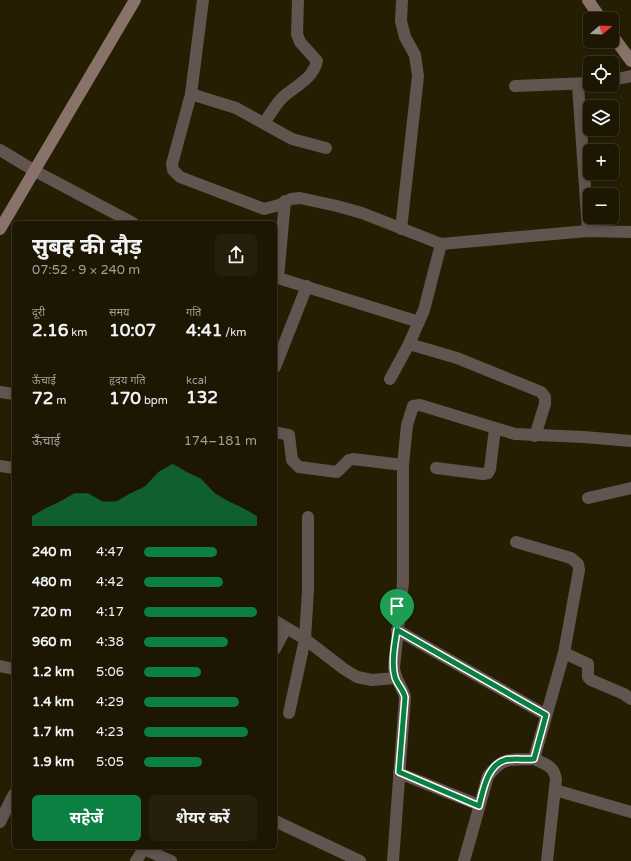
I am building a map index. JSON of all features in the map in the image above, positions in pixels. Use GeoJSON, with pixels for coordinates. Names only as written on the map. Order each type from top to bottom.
{"type":"FeatureCollection","features":[{"type":"Feature","properties":{"kind":"main road"},"geometry":{"type":"LineString","coordinates":[[0,229],[136,0]]}},
{"type":"Feature","properties":{"kind":"main road"},"geometry":{"type":"LineString","coordinates":[[588,0],[596,12]]}},
{"type":"Feature","properties":{"kind":"main road"},"geometry":{"type":"LineString","coordinates":[[619,45],[631,61]]}},
{"type":"Feature","properties":{"kind":"street"},"geometry":{"type":"LineString","coordinates":[[203,0],[191,94],[172,164],[173,170],[177,175],[264,208],[271,208],[291,198],[300,198],[337,206],[362,213],[441,244],[588,231],[631,232]]}},
{"type":"Feature","properties":{"kind":"street"},"geometry":{"type":"LineString","coordinates":[[264,123],[282,98],[311,75],[316,68],[317,61],[300,42],[297,34],[298,0]]}},
{"type":"Feature","properties":{"kind":"street"},"geometry":{"type":"LineString","coordinates":[[401,229],[418,76],[415,55],[405,37],[401,21],[402,0]]}},
{"type":"Feature","properties":{"kind":"street"},"geometry":{"type":"LineString","coordinates":[[619,79],[631,76]]}},
{"type":"Feature","properties":{"kind":"street"},"geometry":{"type":"LineString","coordinates":[[515,86],[583,84]]}},
{"type":"Feature","properties":{"kind":"street"},"geometry":{"type":"LineString","coordinates":[[578,85],[588,231]]}},
{"type":"Feature","properties":{"kind":"street"},"geometry":{"type":"LineString","coordinates":[[191,94],[227,105],[292,139],[326,148]]}},
{"type":"Feature","properties":{"kind":"street"},"geometry":{"type":"LineString","coordinates":[[0,150],[34,171],[129,221]]}},
{"type":"Feature","properties":{"kind":"street"},"geometry":{"type":"LineString","coordinates":[[277,269],[285,201]]}},
{"type":"Feature","properties":{"kind":"street"},"geometry":{"type":"LineString","coordinates":[[390,379],[409,344],[424,310],[441,244]]}},
{"type":"Feature","properties":{"kind":"street"},"geometry":{"type":"LineString","coordinates":[[277,277],[419,322]]}},
{"type":"Feature","properties":{"kind":"street"},"geometry":{"type":"LineString","coordinates":[[277,362],[307,286]]}},
{"type":"Feature","properties":{"kind":"street"},"geometry":{"type":"LineString","coordinates":[[409,344],[457,358],[541,392],[546,397],[535,436]]}},
{"type":"Feature","properties":{"kind":"street"},"geometry":{"type":"LineString","coordinates":[[0,392],[12,394]]}},
{"type":"Feature","properties":{"kind":"street"},"geometry":{"type":"LineString","coordinates":[[393,861],[405,697],[403,689],[395,678],[394,668],[402,582],[403,465],[407,425],[413,406],[420,405],[515,434],[584,437],[631,442]]}},
{"type":"Feature","properties":{"kind":"street"},"geometry":{"type":"LineString","coordinates":[[436,468],[483,474],[488,473],[490,469],[495,429]]}},
{"type":"Feature","properties":{"kind":"street"},"geometry":{"type":"LineString","coordinates":[[277,432],[289,435],[292,460],[299,467],[337,472],[349,460],[353,459],[403,465]]}},
{"type":"Feature","properties":{"kind":"street"},"geometry":{"type":"LineString","coordinates":[[0,466],[12,468]]}},
{"type":"Feature","properties":{"kind":"street"},"geometry":{"type":"LineString","coordinates":[[588,498],[631,488]]}},
{"type":"Feature","properties":{"kind":"street"},"geometry":{"type":"LineString","coordinates":[[289,713],[305,639],[308,590],[308,517]]}},
{"type":"Feature","properties":{"kind":"street"},"geometry":{"type":"LineString","coordinates":[[516,542],[571,558],[578,564],[579,570],[564,653],[534,759]]}},
{"type":"Feature","properties":{"kind":"street"},"geometry":{"type":"LineString","coordinates":[[277,623],[305,639],[344,670],[357,677],[372,680],[395,678]]}},
{"type":"Feature","properties":{"kind":"street"},"geometry":{"type":"LineString","coordinates":[[277,645],[286,628]]}},
{"type":"Feature","properties":{"kind":"street"},"geometry":{"type":"LineString","coordinates":[[397,630],[546,715]]}},
{"type":"Feature","properties":{"kind":"street"},"geometry":{"type":"LineString","coordinates":[[564,653],[588,664],[587,674],[591,680],[624,694],[631,699]]}},
{"type":"Feature","properties":{"kind":"street"},"geometry":{"type":"LineString","coordinates":[[0,666],[12,669]]}},
{"type":"Feature","properties":{"kind":"street"},"geometry":{"type":"LineString","coordinates":[[464,861],[488,776],[497,765],[505,760],[534,759],[549,765],[555,772],[555,790],[547,861]]}},
{"type":"Feature","properties":{"kind":"street"},"geometry":{"type":"LineString","coordinates":[[399,772],[479,806]]}},
{"type":"Feature","properties":{"kind":"street"},"geometry":{"type":"LineString","coordinates":[[555,790],[631,812]]}},
{"type":"Feature","properties":{"kind":"street"},"geometry":{"type":"LineString","coordinates":[[2,815],[12,798]]}},
{"type":"Feature","properties":{"kind":"street"},"geometry":{"type":"LineString","coordinates":[[277,821],[360,861]]}},
{"type":"Feature","properties":{"kind":"street"},"geometry":{"type":"LineString","coordinates":[[136,861],[143,849]]}},
{"type":"Feature","properties":{"kind":"street"},"geometry":{"type":"LineString","coordinates":[[146,849],[171,861]]}},
{"type":"Feature","properties":{"kind":"route"},"geometry":{"type":"LineString","coordinates":[[397,630],[546,715],[534,759],[505,760],[497,765],[488,776],[479,806],[399,772],[405,697],[403,689],[395,678],[395,640],[397,630]]}}]}
